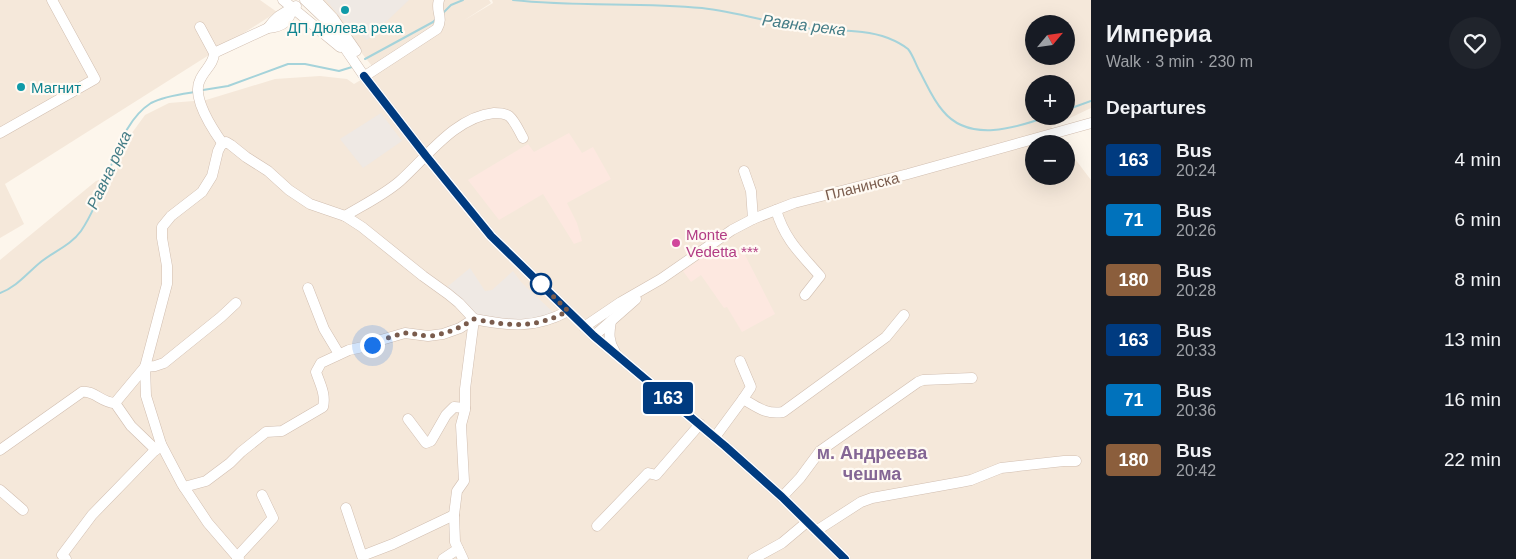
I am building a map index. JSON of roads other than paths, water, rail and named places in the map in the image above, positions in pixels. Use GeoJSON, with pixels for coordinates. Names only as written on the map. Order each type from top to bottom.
{"type":"FeatureCollection","features":[{"type":"Feature","properties":{"kind":"street"},"geometry":{"type":"LineString","coordinates":[[0,134],[95,80],[52,0]]}},
{"type":"Feature","properties":{"kind":"street"},"geometry":{"type":"LineString","coordinates":[[284,0],[353,53]]}},
{"type":"Feature","properties":{"kind":"street"},"geometry":{"type":"LineString","coordinates":[[214,52],[268,28],[284,12],[305,0],[325,19],[353,53]]}},
{"type":"Feature","properties":{"kind":"street"},"geometry":{"type":"LineString","coordinates":[[316,0],[333,18],[364,76],[491,236],[584,327],[715,437],[782,497],[845,559]]}},
{"type":"Feature","properties":{"kind":"street"},"geometry":{"type":"LineString","coordinates":[[364,76],[437,29],[441,20],[438,7],[439,0]]}},
{"type":"Feature","properties":{"kind":"street"},"geometry":{"type":"LineString","coordinates":[[200,27],[214,52],[214,58],[200,79],[198,91],[210,124],[223,144]]}},
{"type":"Feature","properties":{"kind":"street"},"geometry":{"type":"LineString","coordinates":[[345,216],[400,181],[441,140],[475,118],[502,112],[510,116],[523,138]]}},
{"type":"Feature","properties":{"kind":"street","name":"Планинска"},"geometry":{"type":"LineString","coordinates":[[649,287],[732,230],[776,210],[821,196],[1091,123]]}},
{"type":"Feature","properties":{"kind":"street"},"geometry":{"type":"LineString","coordinates":[[262,495],[273,518],[238,558],[208,523],[158,447],[146,396],[145,367],[167,284],[168,266],[162,238],[162,227],[171,216],[202,192],[212,176],[218,151],[226,142],[310,204],[345,216],[362,227],[459,303],[474,319],[512,325],[553,319],[568,311]]}},
{"type":"Feature","properties":{"kind":"street"},"geometry":{"type":"LineString","coordinates":[[744,171],[751,191],[753,219]]}},
{"type":"Feature","properties":{"kind":"street"},"geometry":{"type":"LineString","coordinates":[[776,210],[781,227],[794,248],[820,276],[804,296]]}},
{"type":"Feature","properties":{"kind":"street"},"geometry":{"type":"LineString","coordinates":[[584,327],[621,302],[649,287]]}},
{"type":"Feature","properties":{"kind":"street"},"geometry":{"type":"LineString","coordinates":[[594,336],[649,287]]}},
{"type":"Feature","properties":{"kind":"street"},"geometry":{"type":"LineString","coordinates":[[308,288],[324,329],[339,354]]}},
{"type":"Feature","properties":{"kind":"street"},"geometry":{"type":"LineString","coordinates":[[115,403],[145,367],[164,363],[236,303]]}},
{"type":"Feature","properties":{"kind":"street"},"geometry":{"type":"LineString","coordinates":[[743,398],[773,414],[783,412],[886,338],[904,315]]}},
{"type":"Feature","properties":{"kind":"street"},"geometry":{"type":"LineString","coordinates":[[184,487],[206,481],[266,432],[282,431],[323,407],[323,391],[316,372],[321,363],[349,350],[372,345],[405,333],[428,336],[443,334],[460,328],[474,319]]}},
{"type":"Feature","properties":{"kind":"street"},"geometry":{"type":"LineString","coordinates":[[443,559],[460,554],[455,542],[454,514],[457,492],[464,481],[461,425],[465,408],[465,389],[474,319]]}},
{"type":"Feature","properties":{"kind":"street"},"geometry":{"type":"LineString","coordinates":[[611,321],[610,344],[616,355]]}},
{"type":"Feature","properties":{"kind":"street"},"geometry":{"type":"LineString","coordinates":[[715,437],[751,387],[740,361]]}},
{"type":"Feature","properties":{"kind":"street"},"geometry":{"type":"LineString","coordinates":[[782,497],[800,478],[820,451],[918,382],[923,380],[972,378]]}},
{"type":"Feature","properties":{"kind":"street"},"geometry":{"type":"LineString","coordinates":[[0,450],[82,392],[87,391],[108,403],[115,403]]}},
{"type":"Feature","properties":{"kind":"street"},"geometry":{"type":"LineString","coordinates":[[115,403],[130,426],[158,447]]}},
{"type":"Feature","properties":{"kind":"street"},"geometry":{"type":"LineString","coordinates":[[408,419],[426,443],[431,441],[446,415],[454,407],[465,408]]}},
{"type":"Feature","properties":{"kind":"street"},"geometry":{"type":"LineString","coordinates":[[597,526],[648,473],[656,476],[700,424]]}},
{"type":"Feature","properties":{"kind":"street"},"geometry":{"type":"LineString","coordinates":[[66,559],[62,555],[92,515],[158,447]]}},
{"type":"Feature","properties":{"kind":"street"},"geometry":{"type":"LineString","coordinates":[[816,531],[861,502],[872,498],[971,480],[1001,468],[1064,460],[1076,461]]}},
{"type":"Feature","properties":{"kind":"street"},"geometry":{"type":"LineString","coordinates":[[0,490],[23,510]]}},
{"type":"Feature","properties":{"kind":"street"},"geometry":{"type":"LineString","coordinates":[[346,508],[364,558],[454,514]]}},
{"type":"Feature","properties":{"kind":"street"},"geometry":{"type":"LineString","coordinates":[[753,559],[782,543],[807,522]]}},
{"type":"Feature","properties":{"kind":"waterway","name":"Равна река"},"geometry":{"type":"LineString","coordinates":[[442,14],[451,5],[463,0]]}},
{"type":"Feature","properties":{"kind":"waterway","name":"Равна река"},"geometry":{"type":"LineString","coordinates":[[513,0],[702,8],[805,28],[857,31],[878,35],[893,40],[908,49],[939,107],[954,121],[966,127],[979,130],[993,130],[1025,124]]}},
{"type":"Feature","properties":{"kind":"waterway","name":"Равна река"},"geometry":{"type":"LineString","coordinates":[[365,59],[436,19]]}},
{"type":"Feature","properties":{"kind":"waterway","name":"Равна река"},"geometry":{"type":"LineString","coordinates":[[203,90],[228,86],[288,64],[305,64],[339,71],[352,67]]}},
{"type":"Feature","properties":{"kind":"waterway","name":"Равна река"},"geometry":{"type":"LineString","coordinates":[[0,293],[17,283],[42,261],[63,248],[81,231],[98,200],[122,140],[131,123],[143,109],[156,101],[195,92]]}},
{"type":"Feature","properties":{"kind":"waterway","name":"Равна река"},"geometry":{"type":"LineString","coordinates":[[1075,107],[1091,101]]}},
{"type":"Feature","properties":{"kind":"place","name":"ДП Дюлева река"},"geometry":{"type":"Point","coordinates":[345,10]}},
{"type":"Feature","properties":{"kind":"place","name":"Магнит"},"geometry":{"type":"Point","coordinates":[21,87]}},
{"type":"Feature","properties":{"kind":"place","name":"Monte Vedetta ***"},"geometry":{"type":"Point","coordinates":[676,243]}},
{"type":"Feature","properties":{"kind":"district","name":"м. Андреева чешма"},"geometry":{"type":"Point","coordinates":[872,463]}}]}
